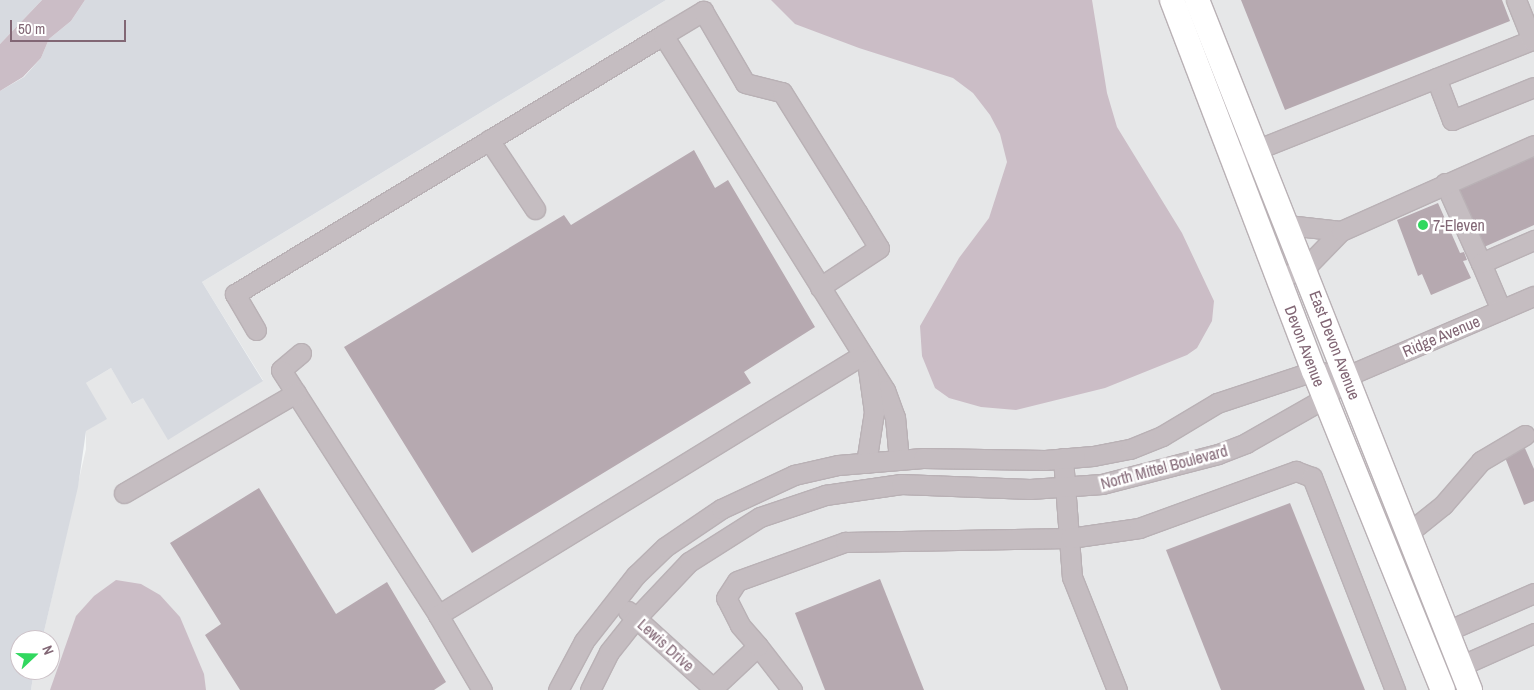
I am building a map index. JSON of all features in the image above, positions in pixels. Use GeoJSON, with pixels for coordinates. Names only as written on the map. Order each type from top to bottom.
{"type":"FeatureCollection","features":[{"type":"Feature","properties":{"kind":"main road","name":"Devon Avenue"},"geometry":{"type":"LineString","coordinates":[[1172,0],[1314,371],[1443,690]]}},
{"type":"Feature","properties":{"kind":"main road","name":"East Devon Avenue"},"geometry":{"type":"LineString","coordinates":[[1198,0],[1470,690]]}},
{"type":"Feature","properties":{"kind":"street"},"geometry":{"type":"LineString","coordinates":[[1233,159],[1256,148],[1436,78],[1533,43],[1516,0]]}},
{"type":"Feature","properties":{"kind":"street"},"geometry":{"type":"LineString","coordinates":[[256,330],[235,294],[703,11],[745,83],[782,92],[879,248],[820,287]]}},
{"type":"Feature","properties":{"kind":"street"},"geometry":{"type":"LineString","coordinates":[[663,34],[885,390],[894,417],[899,460]]}},
{"type":"Feature","properties":{"kind":"street"},"geometry":{"type":"LineString","coordinates":[[1436,78],[1452,120],[1534,87]]}},
{"type":"Feature","properties":{"kind":"street"},"geometry":{"type":"LineString","coordinates":[[489,140],[535,209]]}},
{"type":"Feature","properties":{"kind":"street"},"geometry":{"type":"LineString","coordinates":[[1280,278],[1305,268],[1341,231],[1534,144]]}},
{"type":"Feature","properties":{"kind":"street"},"geometry":{"type":"LineString","coordinates":[[1445,183],[1501,310]]}},
{"type":"Feature","properties":{"kind":"street"},"geometry":{"type":"LineString","coordinates":[[1287,225],[1341,231]]}},
{"type":"Feature","properties":{"kind":"street"},"geometry":{"type":"LineString","coordinates":[[1481,263],[1534,240]]}},
{"type":"Feature","properties":{"kind":"street","name":"Ridge Avenue"},"geometry":{"type":"LineString","coordinates":[[1347,376],[1534,296]]}},
{"type":"Feature","properties":{"kind":"street"},"geometry":{"type":"LineString","coordinates":[[301,353],[281,370],[438,615],[482,690]]}},
{"type":"Feature","properties":{"kind":"street"},"geometry":{"type":"LineString","coordinates":[[865,359],[874,412],[866,462]]}},
{"type":"Feature","properties":{"kind":"street"},"geometry":{"type":"LineString","coordinates":[[438,615],[865,359]]}},
{"type":"Feature","properties":{"kind":"street","name":"North Mittel Boulevard"},"geometry":{"type":"LineString","coordinates":[[558,690],[580,647],[615,600],[665,547],[721,509],[794,475],[866,462],[1063,458],[1130,449],[1162,436],[1217,403],[1314,371],[1347,376]]}},
{"type":"Feature","properties":{"kind":"street","name":"North Mittel Boulevard"},"geometry":{"type":"LineString","coordinates":[[590,690],[609,652],[636,618],[690,562],[724,538],[760,517],[825,495],[901,484],[1067,488],[1102,484],[1218,454],[1246,443],[1325,398],[1347,376]]}},
{"type":"Feature","properties":{"kind":"street"},"geometry":{"type":"LineString","coordinates":[[124,493],[296,393]]}},
{"type":"Feature","properties":{"kind":"street"},"geometry":{"type":"LineString","coordinates":[[1408,532],[1443,505],[1481,461],[1524,435]]}},
{"type":"Feature","properties":{"kind":"street"},"geometry":{"type":"LineString","coordinates":[[1063,458],[1067,488],[1072,577],[1118,690]]}},
{"type":"Feature","properties":{"kind":"street"},"geometry":{"type":"LineString","coordinates":[[792,690],[740,625],[726,598],[737,581],[845,542],[1070,538],[1139,528],[1296,471],[1312,477],[1395,690]]}},
{"type":"Feature","properties":{"kind":"street"},"geometry":{"type":"LineString","coordinates":[[1447,631],[1534,593]]}},
{"type":"Feature","properties":{"kind":"street","name":"Lewis Drive"},"geometry":{"type":"LineString","coordinates":[[615,600],[713,689]]}},
{"type":"Feature","properties":{"kind":"street"},"geometry":{"type":"LineString","coordinates":[[1460,666],[1534,633]]}},
{"type":"Feature","properties":{"kind":"street"},"geometry":{"type":"LineString","coordinates":[[713,689],[758,646]]}},
{"type":"Feature","properties":{"kind":"shaded area"},"geometry":{"type":"Polygon","coordinates":[[[0,0],[42,0],[0,44],[0,0]]]}},
{"type":"Feature","properties":{"kind":"shaded area"},"geometry":{"type":"Polygon","coordinates":[[[42,0],[85,0],[71,21],[49,39],[41,58],[23,77],[0,91],[0,44],[42,0]]]}},
{"type":"Feature","properties":{"kind":"shaded area"},"geometry":{"type":"Polygon","coordinates":[[[85,0],[666,0],[202,282],[263,381],[168,440],[143,398],[132,404],[111,368],[86,383],[107,419],[86,431],[78,487],[44,630],[10,630],[10,680],[32,680],[31,690],[0,690],[0,91],[24,77],[41,58],[49,39],[71,21],[85,0]]]}},
{"type":"Feature","properties":{"kind":"shaded area"},"geometry":{"type":"Polygon","coordinates":[[[666,0],[1534,0],[1534,690],[31,690],[32,680],[60,680],[60,630],[44,630],[86,449],[86,383],[111,368],[133,404],[142,398],[263,380],[202,282],[666,0]]]}},
{"type":"Feature","properties":{"kind":"shaded area"},"geometry":{"type":"Polygon","coordinates":[[[771,0],[1092,0],[1107,93],[1117,127],[1182,233],[1214,301],[1212,321],[1197,348],[1187,355],[1105,388],[1016,410],[981,407],[949,398],[935,388],[922,356],[920,326],[959,258],[989,218],[1007,162],[1000,134],[990,115],[973,93],[953,78],[859,48],[795,24],[771,0]]]}},
{"type":"Feature","properties":{"kind":"shaded area"},"geometry":{"type":"Polygon","coordinates":[[[116,580],[141,584],[160,595],[180,617],[204,674],[206,690],[50,690],[54,680],[60,680],[60,662],[76,616],[94,596],[116,580]]]}},
{"type":"Feature","properties":{"kind":"building"},"geometry":{"type":"Polygon","coordinates":[[[1241,0],[1502,0],[1510,21],[1285,110],[1241,0]]]}},
{"type":"Feature","properties":{"kind":"building"},"geometry":{"type":"Polygon","coordinates":[[[694,150],[715,188],[728,180],[815,327],[744,372],[751,383],[472,553],[344,347],[564,215],[571,225],[694,150]]]}},
{"type":"Feature","properties":{"kind":"building"},"geometry":{"type":"Polygon","coordinates":[[[1534,157],[1534,225],[1484,247],[1458,188],[1534,157]]]}},
{"type":"Feature","properties":{"kind":"building"},"geometry":{"type":"Polygon","coordinates":[[[1438,203],[1460,253],[1464,252],[1467,260],[1463,261],[1471,278],[1431,295],[1422,274],[1418,276],[1397,220],[1438,203]]]}},
{"type":"Feature","properties":{"kind":"building"},"geometry":{"type":"Polygon","coordinates":[[[1524,446],[1534,469],[1534,501],[1524,505],[1504,455],[1524,446]]]}},
{"type":"Feature","properties":{"kind":"building"},"geometry":{"type":"Polygon","coordinates":[[[259,488],[336,614],[387,582],[446,682],[434,690],[240,690],[205,635],[221,624],[170,543],[259,488]]]}},
{"type":"Feature","properties":{"kind":"building"},"geometry":{"type":"Polygon","coordinates":[[[1290,503],[1365,690],[1221,690],[1166,550],[1290,503]]]}},
{"type":"Feature","properties":{"kind":"building"},"geometry":{"type":"Polygon","coordinates":[[[880,579],[924,690],[825,690],[795,613],[880,579]]]}},
{"type":"Feature","properties":{"kind":"place","name":"7-Eleven"},"geometry":{"type":"Point","coordinates":[1423,225]}}]}
